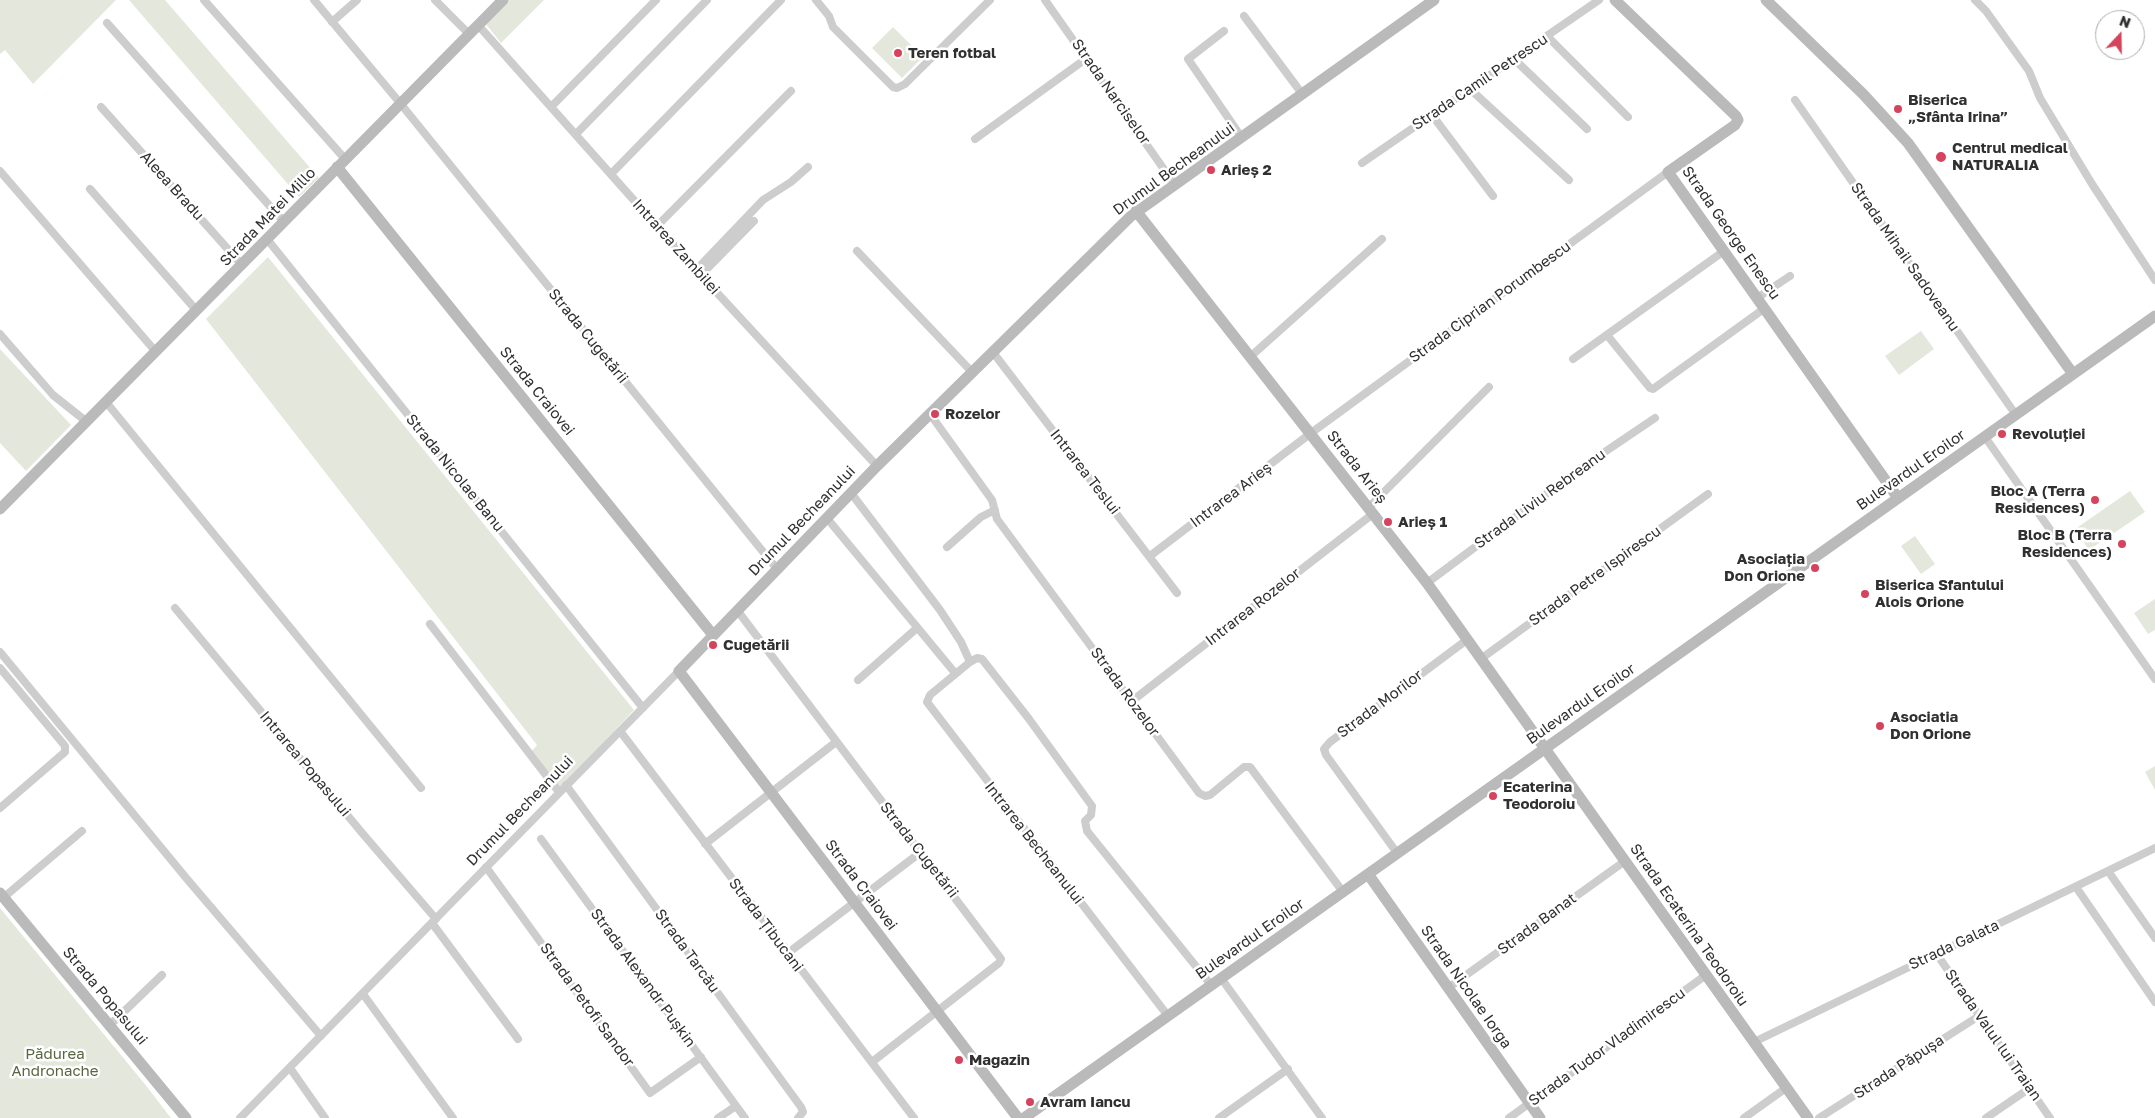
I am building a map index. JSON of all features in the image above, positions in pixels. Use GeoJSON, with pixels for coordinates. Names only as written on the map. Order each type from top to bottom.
{"type":"FeatureCollection","features":[{"type":"Feature","properties":{"kind":"street"},"geometry":{"type":"LineString","coordinates":[[204,0],[341,162]]}},
{"type":"Feature","properties":{"kind":"street"},"geometry":{"type":"LineString","coordinates":[[314,0],[400,103]]}},
{"type":"Feature","properties":{"kind":"street"},"geometry":{"type":"LineString","coordinates":[[332,22],[357,0]]}},
{"type":"Feature","properties":{"kind":"street"},"geometry":{"type":"LineString","coordinates":[[435,0],[469,34]]}},
{"type":"Feature","properties":{"kind":"street","name":"Strada Matei Millo"},"geometry":{"type":"LineString","coordinates":[[0,509],[503,0]]}},
{"type":"Feature","properties":{"kind":"street"},"geometry":{"type":"LineString","coordinates":[[551,107],[656,0]]}},
{"type":"Feature","properties":{"kind":"street"},"geometry":{"type":"LineString","coordinates":[[576,134],[707,0]]}},
{"type":"Feature","properties":{"kind":"street"},"geometry":{"type":"LineString","coordinates":[[611,174],[781,0]]}},
{"type":"Feature","properties":{"kind":"street"},"geometry":{"type":"LineString","coordinates":[[820,1],[833,27],[897,88],[905,84],[990,0]]}},
{"type":"Feature","properties":{"kind":"street","name":"Strada Narciselor"},"geometry":{"type":"LineString","coordinates":[[1045,0],[1175,185]]}},
{"type":"Feature","properties":{"kind":"street","name":"Drumul Becheanului"},"geometry":{"type":"LineString","coordinates":[[240,1118],[643,708],[826,517],[992,351],[1136,211],[1242,138],[1434,0]]}},
{"type":"Feature","properties":{"kind":"street","name":"Strada Camil Petrescu"},"geometry":{"type":"LineString","coordinates":[[1362,163],[1598,0]]}},
{"type":"Feature","properties":{"kind":"street","name":"Strada George Enescu"},"geometry":{"type":"LineString","coordinates":[[1615,0],[1738,120],[1735,125],[1668,172],[1898,498]]}},
{"type":"Feature","properties":{"kind":"street"},"geometry":{"type":"LineString","coordinates":[[1766,0],[1863,94],[1908,143],[2073,374]]}},
{"type":"Feature","properties":{"kind":"street"},"geometry":{"type":"LineString","coordinates":[[1975,0],[1986,11],[2029,71],[2040,98],[2092,184],[2155,280]]}},
{"type":"Feature","properties":{"kind":"street"},"geometry":{"type":"LineString","coordinates":[[1244,16],[1302,94]]}},
{"type":"Feature","properties":{"kind":"street"},"geometry":{"type":"LineString","coordinates":[[106,24],[284,222]]}},
{"type":"Feature","properties":{"kind":"street","name":"Intrarea Zambilei"},"geometry":{"type":"LineString","coordinates":[[478,25],[699,273],[878,466]]}},
{"type":"Feature","properties":{"kind":"street"},"geometry":{"type":"LineString","coordinates":[[1224,31],[1188,59],[1242,138]]}},
{"type":"Feature","properties":{"kind":"street"},"geometry":{"type":"LineString","coordinates":[[1547,36],[1628,117]]}},
{"type":"Feature","properties":{"kind":"street"},"geometry":{"type":"LineString","coordinates":[[975,139],[1087,58]]}},
{"type":"Feature","properties":{"kind":"street"},"geometry":{"type":"LineString","coordinates":[[1514,59],[1587,129]]}},
{"type":"Feature","properties":{"kind":"street"},"geometry":{"type":"LineString","coordinates":[[1470,89],[1569,180]]}},
{"type":"Feature","properties":{"kind":"street"},"geometry":{"type":"LineString","coordinates":[[657,226],[791,91]]}},
{"type":"Feature","properties":{"kind":"street","name":"Strada Mihail Sadoveanu"},"geometry":{"type":"LineString","coordinates":[[1795,100],[2016,415]]}},
{"type":"Feature","properties":{"kind":"street","name":"Strada Cugetării"},"geometry":{"type":"LineString","coordinates":[[400,103],[777,569]]}},
{"type":"Feature","properties":{"kind":"street","name":"Aleea Bradu"},"geometry":{"type":"LineString","coordinates":[[101,107],[242,265]]}},
{"type":"Feature","properties":{"kind":"street"},"geometry":{"type":"LineString","coordinates":[[1432,115],[1493,196]]}},
{"type":"Feature","properties":{"kind":"street","name":"Strada Craiovei"},"geometry":{"type":"LineString","coordinates":[[341,162],[713,635]]}},
{"type":"Feature","properties":{"kind":"street"},"geometry":{"type":"LineString","coordinates":[[699,273],[763,200],[791,182],[808,167]]}},
{"type":"Feature","properties":{"kind":"street"},"geometry":{"type":"LineString","coordinates":[[0,171],[156,352]]}},
{"type":"Feature","properties":{"kind":"street","name":"Strada Ciprian Porumbescu"},"geometry":{"type":"LineString","coordinates":[[1311,433],[1668,172]]}},
{"type":"Feature","properties":{"kind":"street"},"geometry":{"type":"LineString","coordinates":[[90,189],[197,310]]}},
{"type":"Feature","properties":{"kind":"street","name":"Strada Arieș"},"geometry":{"type":"LineString","coordinates":[[1136,211],[1372,510],[1468,638],[1546,748]]}},
{"type":"Feature","properties":{"kind":"street"},"geometry":{"type":"LineString","coordinates":[[699,273],[754,221]]}},
{"type":"Feature","properties":{"kind":"street"},"geometry":{"type":"LineString","coordinates":[[1250,357],[1382,238]]}},
{"type":"Feature","properties":{"kind":"street","name":"Strada Nicolae Banu"},"geometry":{"type":"LineString","coordinates":[[267,239],[643,708]]}},
{"type":"Feature","properties":{"kind":"street"},"geometry":{"type":"LineString","coordinates":[[856,251],[972,372]]}},
{"type":"Feature","properties":{"kind":"street"},"geometry":{"type":"LineString","coordinates":[[1573,359],[1724,251]]}},
{"type":"Feature","properties":{"kind":"street"},"geometry":{"type":"LineString","coordinates":[[1758,298],[1790,276]]}},
{"type":"Feature","properties":{"kind":"street"},"geometry":{"type":"LineString","coordinates":[[1607,335],[1650,388],[1653,389],[1765,308]]}},
{"type":"Feature","properties":{"kind":"street","name":"Bulevardul Eroilor"},"geometry":{"type":"LineString","coordinates":[[1024,1118],[2155,316]]}},
{"type":"Feature","properties":{"kind":"street"},"geometry":{"type":"LineString","coordinates":[[0,334],[53,395],[87,422]]}},
{"type":"Feature","properties":{"kind":"street","name":"Intrarea Teslui"},"geometry":{"type":"LineString","coordinates":[[992,351],[1178,593]]}},
{"type":"Feature","properties":{"kind":"street","name":"Intrarea Rozelor"},"geometry":{"type":"LineString","coordinates":[[1132,701],[1372,510],[1489,387]]}},
{"type":"Feature","properties":{"kind":"street"},"geometry":{"type":"LineString","coordinates":[[106,402],[421,788]]}},
{"type":"Feature","properties":{"kind":"street","name":"Strada Rozelor"},"geometry":{"type":"LineString","coordinates":[[930,414],[992,500],[997,519],[1199,793],[1205,796],[1210,794],[1244,767],[1250,767],[1343,892]]}},
{"type":"Feature","properties":{"kind":"street","name":"Strada Liviu Rebreanu"},"geometry":{"type":"LineString","coordinates":[[1427,583],[1581,468],[1655,418]]}},
{"type":"Feature","properties":{"kind":"street","name":"Intrarea Arieș"},"geometry":{"type":"LineString","coordinates":[[1150,556],[1311,433]]}},
{"type":"Feature","properties":{"kind":"street"},"geometry":{"type":"LineString","coordinates":[[1985,437],[2155,679]]}},
{"type":"Feature","properties":{"kind":"street"},"geometry":{"type":"LineString","coordinates":[[851,493],[940,610],[958,638],[970,662],[977,658],[982,659],[1029,719],[1092,806],[1091,815],[1085,821],[1087,831],[1211,985]]}},
{"type":"Feature","properties":{"kind":"street","name":"Strada Petre Ispirescu"},"geometry":{"type":"LineString","coordinates":[[1482,658],[1708,494]]}},
{"type":"Feature","properties":{"kind":"street"},"geometry":{"type":"LineString","coordinates":[[947,547],[981,517],[995,510]]}},
{"type":"Feature","properties":{"kind":"street"},"geometry":{"type":"LineString","coordinates":[[826,517],[956,673]]}},
{"type":"Feature","properties":{"kind":"street","name":"Intrarea Popasului"},"geometry":{"type":"LineString","coordinates":[[176,608],[434,921],[518,1039]]}},
{"type":"Feature","properties":{"kind":"street","name":"Strada Cugetării"},"geometry":{"type":"LineString","coordinates":[[737,610],[1001,959],[999,963],[872,1062]]}},
{"type":"Feature","properties":{"kind":"street"},"geometry":{"type":"LineString","coordinates":[[430,624],[559,792]]}},
{"type":"Feature","properties":{"kind":"street"},"geometry":{"type":"LineString","coordinates":[[858,680],[917,628]]}},
{"type":"Feature","properties":{"kind":"street","name":"Strada Morilor"},"geometry":{"type":"LineString","coordinates":[[1397,853],[1326,755],[1324,749],[1330,742],[1468,638]]}},
{"type":"Feature","properties":{"kind":"street"},"geometry":{"type":"LineString","coordinates":[[0,652],[187,879],[321,1036]]}},
{"type":"Feature","properties":{"kind":"street","name":"Intrarea Becheanului"},"geometry":{"type":"LineString","coordinates":[[970,662],[930,695],[927,702],[1168,1016]]}},
{"type":"Feature","properties":{"kind":"street"},"geometry":{"type":"LineString","coordinates":[[0,668],[65,746],[65,752],[0,808]]}},
{"type":"Feature","properties":{"kind":"street","name":"Strada Craiovei"},"geometry":{"type":"LineString","coordinates":[[679,671],[1018,1118]]}},
{"type":"Feature","properties":{"kind":"street","name":"Strada Țibucani"},"geometry":{"type":"LineString","coordinates":[[620,731],[914,1118]]}},
{"type":"Feature","properties":{"kind":"street"},"geometry":{"type":"LineString","coordinates":[[705,844],[836,742]]}},
{"type":"Feature","properties":{"kind":"street","name":"Strada Ecaterina Teodoroiu"},"geometry":{"type":"LineString","coordinates":[[1546,748],[1808,1118]]}},
{"type":"Feature","properties":{"kind":"street","name":"Strada Tarcău"},"geometry":{"type":"LineString","coordinates":[[566,785],[801,1107],[803,1112],[798,1118]]}},
{"type":"Feature","properties":{"kind":"street"},"geometry":{"type":"LineString","coordinates":[[2,896],[82,831]]}},
{"type":"Feature","properties":{"kind":"street","name":"Strada Alexandr Pușkin"},"geometry":{"type":"LineString","coordinates":[[541,839],[745,1118]]}},
{"type":"Feature","properties":{"kind":"street","name":"Strada Galata"},"geometry":{"type":"LineString","coordinates":[[1754,1042],[2155,848]]}},
{"type":"Feature","properties":{"kind":"street"},"geometry":{"type":"LineString","coordinates":[[788,954],[921,852]]}},
{"type":"Feature","properties":{"kind":"street","name":"Strada Banat"},"geometry":{"type":"LineString","coordinates":[[1448,988],[1625,861]]}},
{"type":"Feature","properties":{"kind":"street","name":"Strada Petofi Sandor"},"geometry":{"type":"LineString","coordinates":[[486,867],[650,1093],[701,1057]]}},
{"type":"Feature","properties":{"kind":"street"},"geometry":{"type":"LineString","coordinates":[[2108,871],[2155,938]]}},
{"type":"Feature","properties":{"kind":"street","name":"Strada Nicolae Iorga"},"geometry":{"type":"LineString","coordinates":[[1368,874],[1540,1118]]}},
{"type":"Feature","properties":{"kind":"street"},"geometry":{"type":"LineString","coordinates":[[2076,887],[2155,1002]]}},
{"type":"Feature","properties":{"kind":"street","name":"Strada Popasului"},"geometry":{"type":"LineString","coordinates":[[2,896],[186,1118]]}},
{"type":"Feature","properties":{"kind":"street","name":"Strada Valul lui Traian"},"geometry":{"type":"LineString","coordinates":[[1936,953],[2050,1118]]}},
{"type":"Feature","properties":{"kind":"street"},"geometry":{"type":"LineString","coordinates":[[110,1025],[162,975]]}},
{"type":"Feature","properties":{"kind":"street","name":"Strada Tudor Vladimirescu"},"geometry":{"type":"LineString","coordinates":[[1509,1118],[1706,975]]}},
{"type":"Feature","properties":{"kind":"street"},"geometry":{"type":"LineString","coordinates":[[1221,978],[1322,1118]]}},
{"type":"Feature","properties":{"kind":"street"},"geometry":{"type":"LineString","coordinates":[[363,994],[453,1118]]}},
{"type":"Feature","properties":{"kind":"street","name":"Strada Păpușa"},"geometry":{"type":"LineString","coordinates":[[1819,1118],[1979,1016]]}},
{"type":"Feature","properties":{"kind":"street"},"geometry":{"type":"LineString","coordinates":[[290,1068],[325,1118]]}},
{"type":"Feature","properties":{"kind":"street"},"geometry":{"type":"LineString","coordinates":[[1219,1118],[1288,1069]]}},
{"type":"Feature","properties":{"kind":"street"},"geometry":{"type":"LineString","coordinates":[[1744,1118],[1786,1088]]}},
{"type":"Feature","properties":{"kind":"street"},"geometry":{"type":"LineString","coordinates":[[1986,1118],[2030,1088]]}},
{"type":"Feature","properties":{"kind":"street"},"geometry":{"type":"LineString","coordinates":[[718,1118],[736,1106]]}},
{"type":"Feature","properties":{"kind":"green space"},"geometry":{"type":"Polygon","coordinates":[[[0,0],[116,0],[33,84],[5,50],[0,54],[0,0]]]}},
{"type":"Feature","properties":{"kind":"green space"},"geometry":{"type":"Polygon","coordinates":[[[129,0],[165,0],[319,178],[299,197],[129,0]]]}},
{"type":"Feature","properties":{"kind":"green space"},"geometry":{"type":"Polygon","coordinates":[[[509,0],[544,0],[501,43],[485,23],[509,0]]]}},
{"type":"Feature","properties":{"kind":"green space","name":"Teren fotbal"},"geometry":{"type":"Polygon","coordinates":[[[893,27],[923,57],[902,78],[872,48],[893,27]]]}},
{"type":"Feature","properties":{"kind":"green space"},"geometry":{"type":"Polygon","coordinates":[[[268,257],[634,710],[558,791],[530,753],[537,745],[206,319],[268,257]]]}},
{"type":"Feature","properties":{"kind":"green space"},"geometry":{"type":"Polygon","coordinates":[[[1921,331],[1934,349],[1899,375],[1885,356],[1921,331]]]}},
{"type":"Feature","properties":{"kind":"green space"},"geometry":{"type":"Polygon","coordinates":[[[0,349],[71,425],[26,471],[0,443],[0,349]]]}},
{"type":"Feature","properties":{"kind":"green space"},"geometry":{"type":"Polygon","coordinates":[[[2130,491],[2145,512],[2089,550],[2075,529],[2130,491]]]}},
{"type":"Feature","properties":{"kind":"green space"},"geometry":{"type":"Polygon","coordinates":[[[1915,536],[1935,564],[1921,574],[1901,546],[1915,536]]]}},
{"type":"Feature","properties":{"kind":"green space"},"geometry":{"type":"Polygon","coordinates":[[[2155,599],[2155,630],[2148,634],[2134,613],[2155,599]]]}},
{"type":"Feature","properties":{"kind":"green space"},"geometry":{"type":"Polygon","coordinates":[[[2155,766],[2155,790],[2145,772],[2155,766]]]}},
{"type":"Feature","properties":{"kind":"green space","name":"Pădurea Andronache"},"geometry":{"type":"Polygon","coordinates":[[[0,908],[144,1083],[171,1118],[0,1118],[0,908]]]}},
{"type":"Feature","properties":{"kind":"place","name":"Teren fotbal"},"geometry":{"type":"Point","coordinates":[898,53]}},
{"type":"Feature","properties":{"kind":"place","name":"Biserica „Sfânta Irina”"},"geometry":{"type":"Point","coordinates":[1898,109]}},
{"type":"Feature","properties":{"kind":"place","name":"Centrul medical NATURALIA"},"geometry":{"type":"Point","coordinates":[1941,157]}},
{"type":"Feature","properties":{"kind":"place","name":"Arieș 2"},"geometry":{"type":"Point","coordinates":[1211,170]}},
{"type":"Feature","properties":{"kind":"place","name":"Rozelor"},"geometry":{"type":"Point","coordinates":[935,414]}},
{"type":"Feature","properties":{"kind":"place","name":"Revoluției"},"geometry":{"type":"Point","coordinates":[2002,434]}},
{"type":"Feature","properties":{"kind":"place","name":"Bloc A (Terra Residences)"},"geometry":{"type":"Point","coordinates":[2095,500]}},
{"type":"Feature","properties":{"kind":"place","name":"Arieș 1"},"geometry":{"type":"Point","coordinates":[1388,522]}},
{"type":"Feature","properties":{"kind":"place","name":"Bloc B (Terra Residences)"},"geometry":{"type":"Point","coordinates":[2122,544]}},
{"type":"Feature","properties":{"kind":"place","name":"Asociația Don Orione"},"geometry":{"type":"Point","coordinates":[1815,568]}},
{"type":"Feature","properties":{"kind":"place","name":"Biserica Sfantului Alois Orione"},"geometry":{"type":"Point","coordinates":[1865,594]}},
{"type":"Feature","properties":{"kind":"place","name":"Cugetării"},"geometry":{"type":"Point","coordinates":[713,645]}},
{"type":"Feature","properties":{"kind":"place","name":"Asociatia Don Orione"},"geometry":{"type":"Point","coordinates":[1880,726]}},
{"type":"Feature","properties":{"kind":"place","name":"Ecaterina Teodoroiu"},"geometry":{"type":"Point","coordinates":[1493,796]}},
{"type":"Feature","properties":{"kind":"place","name":"Magazin"},"geometry":{"type":"Point","coordinates":[959,1060]}},
{"type":"Feature","properties":{"kind":"place","name":"Avram Iancu"},"geometry":{"type":"Point","coordinates":[1030,1102]}}]}
